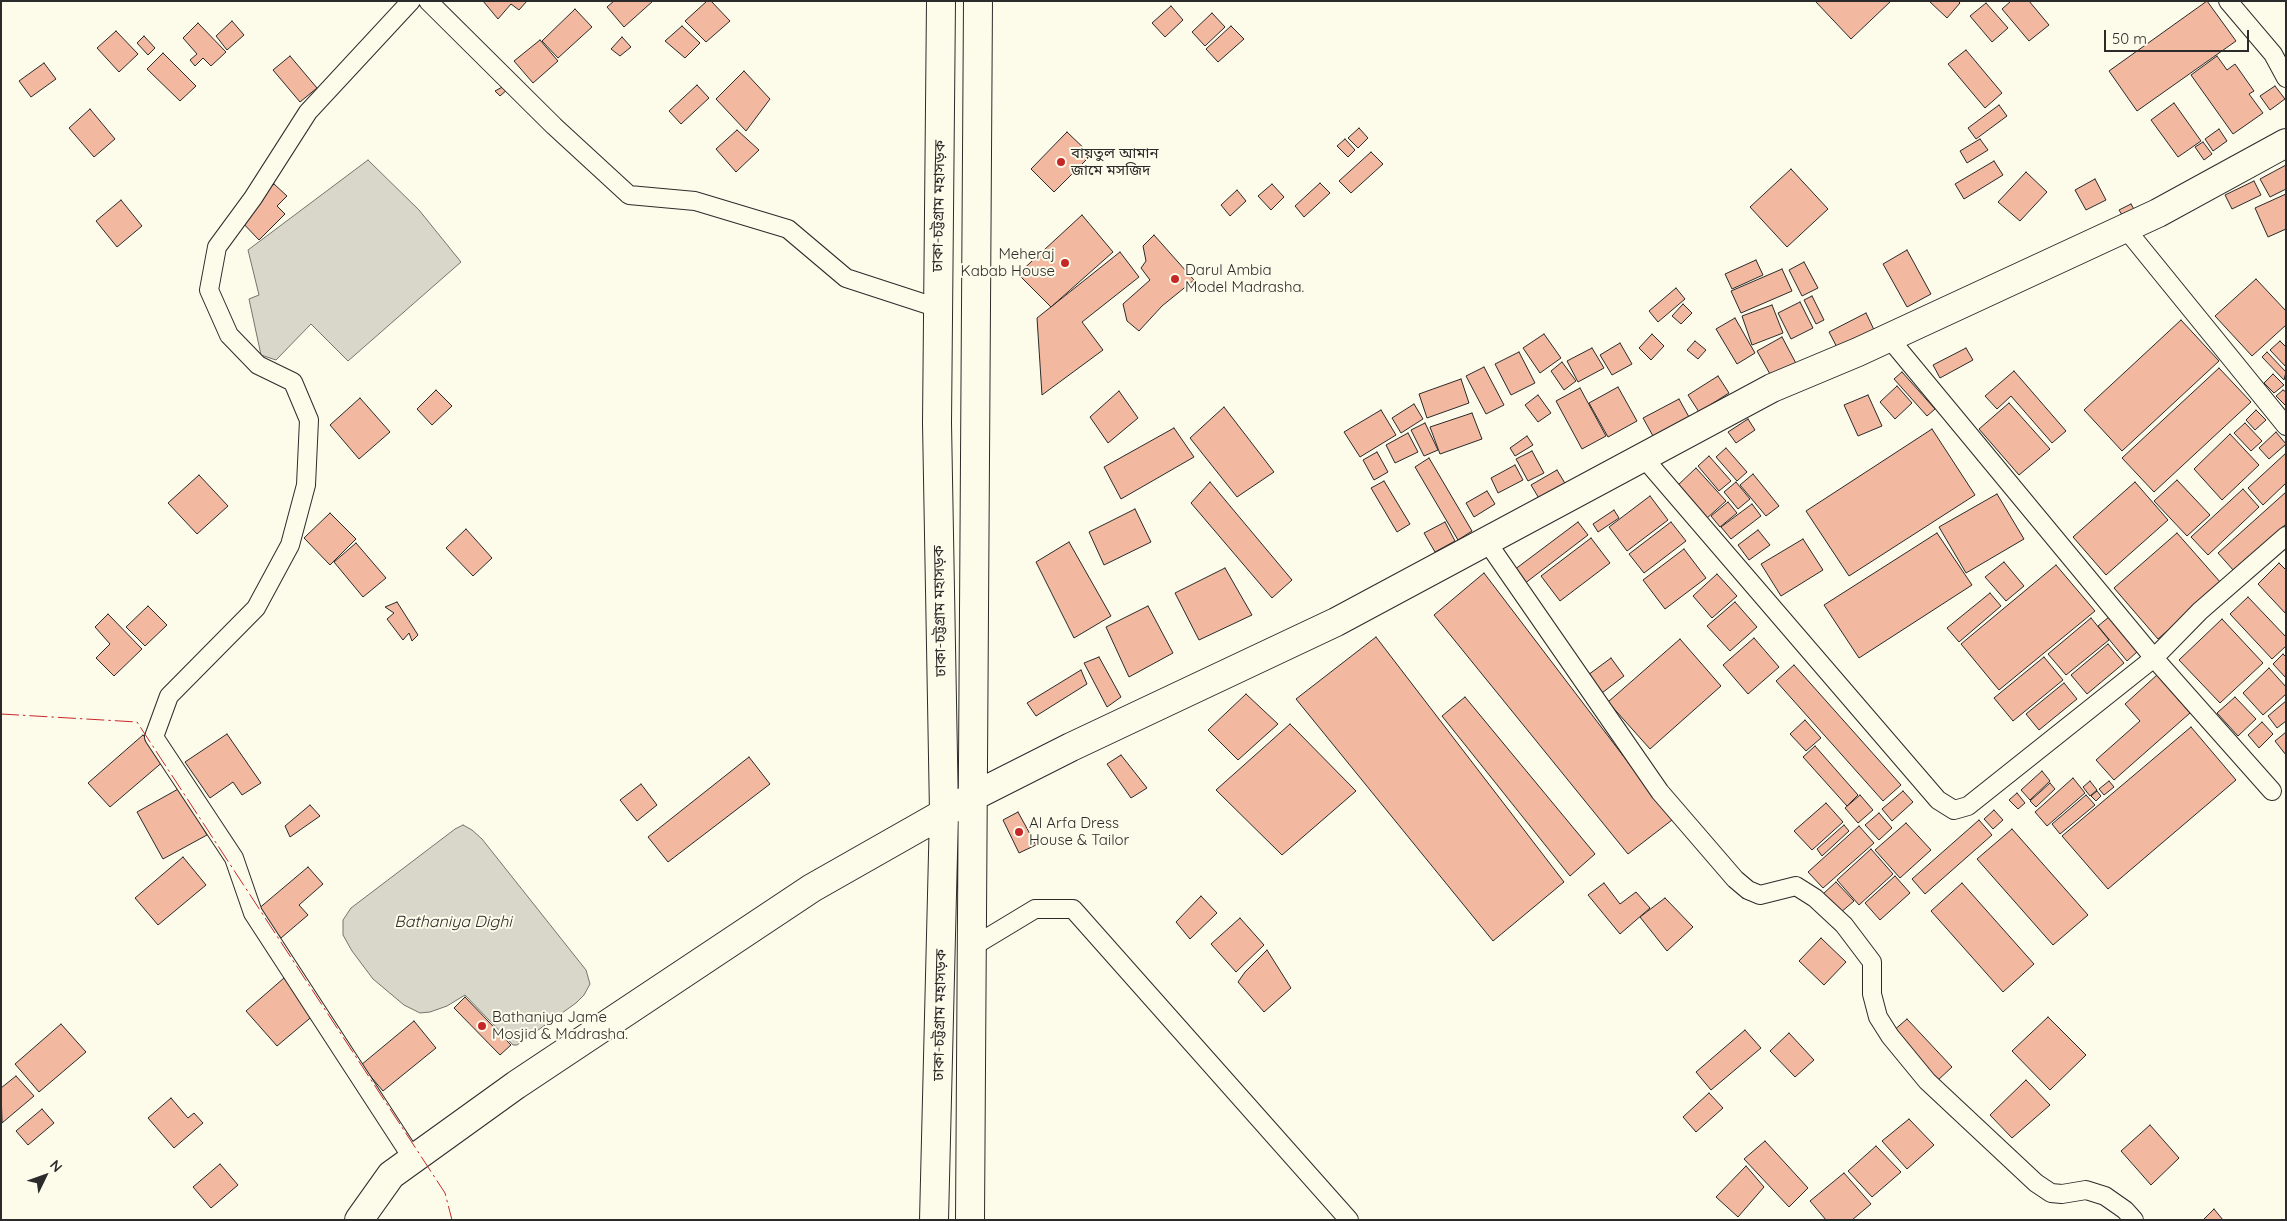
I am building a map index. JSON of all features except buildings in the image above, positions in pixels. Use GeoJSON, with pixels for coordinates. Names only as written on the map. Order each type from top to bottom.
{"type":"FeatureCollection","features":[{"type":"Feature","properties":{"kind":"highway","name":"ঢাকা-চট্টগ্রাম মহাসড়ক"},"geometry":{"type":"LineString","coordinates":[[934,1220],[940,1042],[944,813],[937,423],[940,1]]}},
{"type":"Feature","properties":{"kind":"highway","name":"ঢাকা-চট্টগ্রাম মহাসড়ক"},"geometry":{"type":"LineString","coordinates":[[970,1220],[978,1]]}},
{"type":"Feature","properties":{"kind":"highway"},"geometry":{"type":"LineString","coordinates":[[359,1220],[391,1175],[516,1086],[812,888],[974,796],[1071,747],[1336,622],[1772,388],[1889,338],[2158,213],[2286,143]]}},
{"type":"Feature","properties":{"kind":"street"},"geometry":{"type":"LineString","coordinates":[[410,1],[308,112],[218,247],[209,290],[229,335],[258,365],[292,382],[309,420],[306,485],[290,545],[256,608],[169,696],[154,737],[234,858],[253,913],[414,1159]]}},
{"type":"Feature","properties":{"kind":"street"},"geometry":{"type":"LineString","coordinates":[[428,1],[554,126],[629,195],[695,201],[788,229],[846,278],[938,308]]}},
{"type":"Feature","properties":{"kind":"street"},"geometry":{"type":"LineString","coordinates":[[2228,1],[2273,54],[2286,78]]}},
{"type":"Feature","properties":{"kind":"street"},"geometry":{"type":"LineString","coordinates":[[2125,228],[2286,426]]}},
{"type":"Feature","properties":{"kind":"street"},"geometry":{"type":"LineString","coordinates":[[1889,338],[2154,658],[2272,792]]}},
{"type":"Feature","properties":{"kind":"street"},"geometry":{"type":"LineString","coordinates":[[1643,457],[1938,800],[1954,810],[1968,806],[2154,658],[2200,611],[2286,536]]}},
{"type":"Feature","properties":{"kind":"street"},"geometry":{"type":"LineString","coordinates":[[1487,542],[1660,792],[1735,878],[1748,890],[1760,895],[1796,886],[1815,898],[1844,925],[1872,962],[1872,994],[1878,1017],[1890,1036],[1927,1081],[2036,1183],[2050,1192],[2062,1194],[2086,1190],[2105,1196],[2125,1210],[2134,1220]]}},
{"type":"Feature","properties":{"kind":"street"},"geometry":{"type":"LineString","coordinates":[[972,948],[1035,908],[1072,909],[1349,1220]]}},
{"type":"Feature","properties":{"kind":"water"},"geometry":{"type":"Polygon","coordinates":[[[368,160],[419,210],[461,262],[348,361],[311,324],[276,360],[261,355],[249,299],[259,295],[248,250],[368,160]]]}},
{"type":"Feature","properties":{"kind":"water","name":"Bathaniya Dighi"},"geometry":{"type":"Polygon","coordinates":[[[463,825],[482,839],[586,970],[590,984],[584,995],[576,1003],[517,1045],[513,1045],[465,995],[447,1006],[430,1012],[420,1013],[404,1005],[373,979],[352,951],[343,935],[343,920],[351,908],[455,829],[463,825]]]}},
{"type":"Feature","properties":{"kind":"power"},"geometry":{"type":"LineString","coordinates":[[1,714],[137,722],[445,1193],[452,1220]]}},
{"type":"Feature","properties":{"kind":"place","name":"বায়তুল আমান জামে মসজিদ"},"geometry":{"type":"Point","coordinates":[1061,162]}},
{"type":"Feature","properties":{"kind":"place","name":"Meheraj Kabab House"},"geometry":{"type":"Point","coordinates":[1065,263]}},
{"type":"Feature","properties":{"kind":"place","name":"Darul Ambia Model Madrasha."},"geometry":{"type":"Point","coordinates":[1175,279]}},
{"type":"Feature","properties":{"kind":"place","name":"Al Arfa Dress House & Tailor"},"geometry":{"type":"Point","coordinates":[1019,832]}},
{"type":"Feature","properties":{"kind":"place","name":"Bathaniya Jame Mosjid & Madrasha."},"geometry":{"type":"Point","coordinates":[482,1026]}}]}
